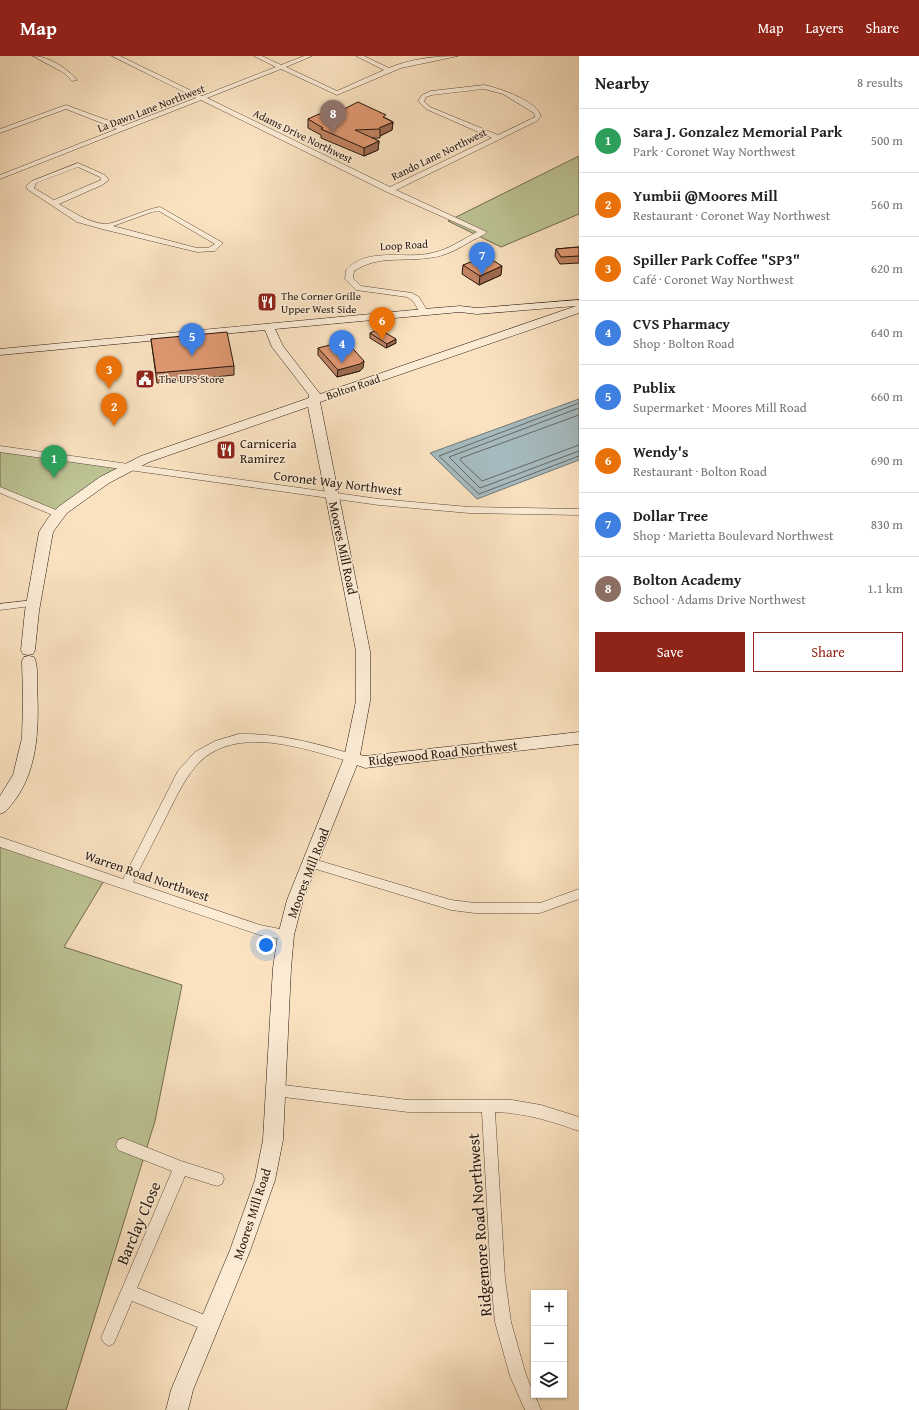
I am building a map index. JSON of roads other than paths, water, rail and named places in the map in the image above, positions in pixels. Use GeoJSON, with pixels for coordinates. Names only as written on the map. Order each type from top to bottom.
{"type":"FeatureCollection","features":[{"type":"Feature","properties":{"kind":"street"},"geometry":{"type":"LineString","coordinates":[[36,56],[66,72],[74,80]]}},
{"type":"Feature","properties":{"kind":"street","name":"Adams Drive Northwest"},"geometry":{"type":"LineString","coordinates":[[115,56],[390,190],[480,231]]}},
{"type":"Feature","properties":{"kind":"street"},"geometry":{"type":"LineString","coordinates":[[257,56],[337,93],[388,70],[404,65],[455,56]]}},
{"type":"Feature","properties":{"kind":"street","name":"La Dawn Lane Northwest"},"geometry":{"type":"LineString","coordinates":[[0,177],[32,165],[49,169],[124,129],[309,56]]}},
{"type":"Feature","properties":{"kind":"street"},"geometry":{"type":"LineString","coordinates":[[359,56],[388,70]]}},
{"type":"Feature","properties":{"kind":"street","name":"Rando Lane Northwest"},"geometry":{"type":"LineString","coordinates":[[390,190],[498,138],[535,120],[538,117],[537,112],[506,93],[484,87],[431,93],[421,99],[421,103],[428,108],[498,138]]}},
{"type":"Feature","properties":{"kind":"street"},"geometry":{"type":"LineString","coordinates":[[0,131],[66,107],[124,129]]}},
{"type":"Feature","properties":{"kind":"street"},"geometry":{"type":"LineString","coordinates":[[32,165],[49,169],[86,166],[103,176],[105,180],[100,184],[54,202]]}},
{"type":"Feature","properties":{"kind":"street"},"geometry":{"type":"LineString","coordinates":[[49,169],[30,186],[80,220],[105,227],[201,250],[212,249],[218,243],[203,232],[160,209],[146,211],[105,227]]}},
{"type":"Feature","properties":{"kind":"street","name":"Loop Road"},"geometry":{"type":"LineString","coordinates":[[424,312],[416,299],[409,296],[359,288],[348,279],[350,270],[362,262],[379,257],[419,256],[441,253],[480,231]]}},
{"type":"Feature","properties":{"kind":"street"},"geometry":{"type":"LineString","coordinates":[[460,309],[474,304],[579,296]]}},
{"type":"Feature","properties":{"kind":"street"},"geometry":{"type":"LineString","coordinates":[[0,352],[424,312],[460,309],[477,311],[579,303]]}},
{"type":"Feature","properties":{"kind":"street"},"geometry":{"type":"LineString","coordinates":[[529,307],[542,313],[545,318],[543,322]]}},
{"type":"Feature","properties":{"kind":"street","name":"Bolton Road"},"geometry":{"type":"LineString","coordinates":[[0,808],[6,801],[21,775],[27,760],[31,711],[28,655],[33,607],[46,532],[50,523],[58,514],[89,490],[127,467],[144,459],[579,309]]}},
{"type":"Feature","properties":{"kind":"street","name":"Moores Mill Road"},"geometry":{"type":"LineString","coordinates":[[177,1410],[182,1390],[240,1251],[265,1180],[273,1140],[282,968],[286,935],[295,900],[352,758],[363,702],[363,651],[313,401],[315,395],[278,347],[268,326]]}},
{"type":"Feature","properties":{"kind":"street","name":"Coronet Way Northwest"},"geometry":{"type":"LineString","coordinates":[[0,449],[332,496],[469,510],[579,512]]}},
{"type":"Feature","properties":{"kind":"street"},"geometry":{"type":"LineString","coordinates":[[0,490],[58,514]]}},
{"type":"Feature","properties":{"kind":"street"},"geometry":{"type":"LineString","coordinates":[[0,607],[33,607]]}},
{"type":"Feature","properties":{"kind":"street"},"geometry":{"type":"LineString","coordinates":[[0,612],[33,607]]}},
{"type":"Feature","properties":{"kind":"street","name":"Ridgewood Road Northwest"},"geometry":{"type":"LineString","coordinates":[[126,885],[182,774],[194,759],[210,748],[234,739],[264,737],[365,762],[579,738]]}},
{"type":"Feature","properties":{"kind":"street","name":"Warren Road Northwest"},"geometry":{"type":"LineString","coordinates":[[0,842],[260,930],[286,935]]}},
{"type":"Feature","properties":{"kind":"street"},"geometry":{"type":"LineString","coordinates":[[310,863],[403,892],[451,905],[475,908],[540,908],[579,894]]}},
{"type":"Feature","properties":{"kind":"street"},"geometry":{"type":"LineString","coordinates":[[275,1090],[408,1106],[488,1105],[541,1111],[579,1124]]}},
{"type":"Feature","properties":{"kind":"street","name":"Ridgemore Road Northwest"},"geometry":{"type":"LineString","coordinates":[[488,1105],[498,1279],[503,1322],[518,1376],[533,1410]]}},
{"type":"Feature","properties":{"kind":"street"},"geometry":{"type":"LineString","coordinates":[[123,1145],[181,1168],[217,1179]]}},
{"type":"Feature","properties":{"kind":"street","name":"Barclay Close"},"geometry":{"type":"LineString","coordinates":[[109,1338],[181,1168]]}},
{"type":"Feature","properties":{"kind":"street"},"geometry":{"type":"LineString","coordinates":[[128,1292],[210,1324]]}},
{"type":"Feature","properties":{"kind":"water"},"geometry":{"type":"Polygon","coordinates":[[[579,399],[579,460],[477,499],[430,453],[579,399]]]}},
{"type":"Feature","properties":{"kind":"place","name":"Bolton Academy"},"geometry":{"type":"Point","coordinates":[333,133]}},
{"type":"Feature","properties":{"kind":"place","name":"Dollar Tree"},"geometry":{"type":"Point","coordinates":[482,275]}},
{"type":"Feature","properties":{"kind":"place","name":"The Corner Grille Upper West Side"},"geometry":{"type":"Point","coordinates":[267,302]}},
{"type":"Feature","properties":{"kind":"place","name":"Wendy's"},"geometry":{"type":"Point","coordinates":[382,340]}},
{"type":"Feature","properties":{"kind":"place","name":"Publix"},"geometry":{"type":"Point","coordinates":[192,356]}},
{"type":"Feature","properties":{"kind":"place","name":"CVS Pharmacy"},"geometry":{"type":"Point","coordinates":[342,363]}},
{"type":"Feature","properties":{"kind":"place","name":"The UPS Store"},"geometry":{"type":"Point","coordinates":[145,379]}},
{"type":"Feature","properties":{"kind":"place","name":"Spiller Park Coffee \"SP3\""},"geometry":{"type":"Point","coordinates":[109,389]}},
{"type":"Feature","properties":{"kind":"place","name":"Yumbii @Moores Mill"},"geometry":{"type":"Point","coordinates":[114,426]}},
{"type":"Feature","properties":{"kind":"place","name":"Carniceria Ramirez"},"geometry":{"type":"Point","coordinates":[226,450]}},
{"type":"Feature","properties":{"kind":"place","name":"Sara J. Gonzalez Memorial Park"},"geometry":{"type":"Point","coordinates":[54,478]}}]}
